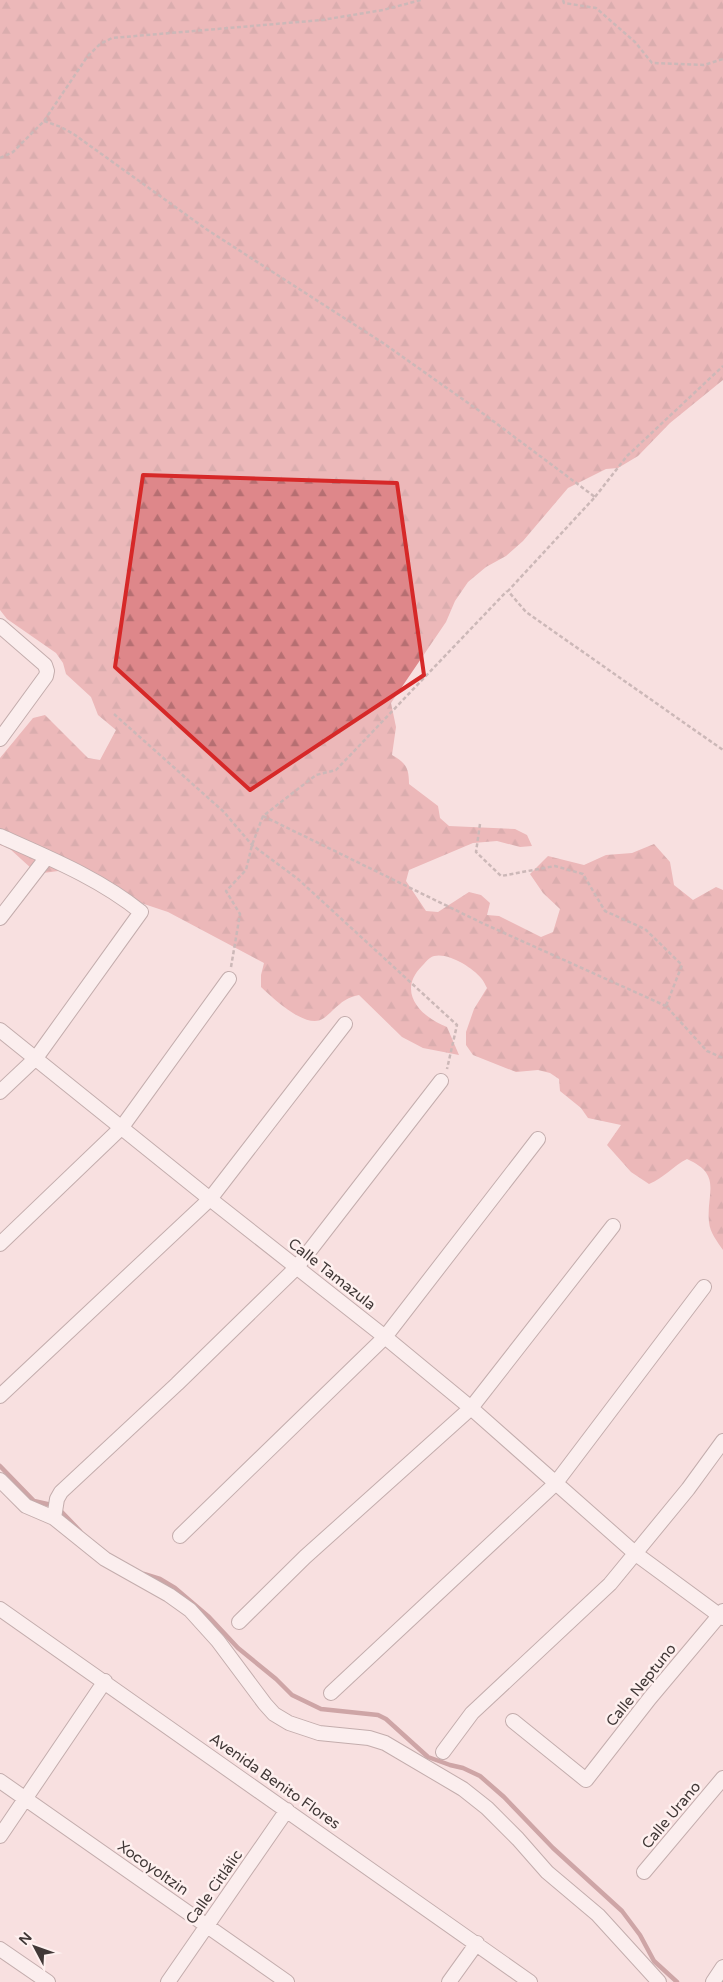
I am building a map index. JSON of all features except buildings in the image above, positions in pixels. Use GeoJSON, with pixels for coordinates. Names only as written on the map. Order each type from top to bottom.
{"type":"FeatureCollection","features":[{"type":"Feature","properties":{"kind":"street"},"geometry":{"type":"LineString","coordinates":[[0,626],[45,665],[47,671],[46,676],[2,731]]}},
{"type":"Feature","properties":{"kind":"street"},"geometry":{"type":"LineString","coordinates":[[0,836],[94,879],[120,895],[141,912],[36,1058],[0,1092]]}},
{"type":"Feature","properties":{"kind":"street"},"geometry":{"type":"LineString","coordinates":[[0,918],[47,857]]}},
{"type":"Feature","properties":{"kind":"street"},"geometry":{"type":"LineString","coordinates":[[0,1244],[122,1127],[229,979]]}},
{"type":"Feature","properties":{"kind":"street"},"geometry":{"type":"LineString","coordinates":[[0,1396],[210,1199],[345,1024]]}},
{"type":"Feature","properties":{"kind":"street","name":"Calle Tamazula"},"geometry":{"type":"LineString","coordinates":[[0,1030],[210,1199],[386,1337],[471,1408],[636,1554],[722,1615]]}},
{"type":"Feature","properties":{"kind":"street"},"geometry":{"type":"LineString","coordinates":[[54,1518],[57,1499],[61,1492],[177,1384],[297,1267],[442,1081]]}},
{"type":"Feature","properties":{"kind":"street"},"geometry":{"type":"LineString","coordinates":[[180,1536],[386,1337],[538,1139]]}},
{"type":"Feature","properties":{"kind":"street"},"geometry":{"type":"LineString","coordinates":[[239,1622],[306,1557],[471,1408],[613,1226]]}},
{"type":"Feature","properties":{"kind":"street"},"geometry":{"type":"LineString","coordinates":[[331,1693],[555,1484],[704,1288]]}},
{"type":"Feature","properties":{"kind":"street"},"geometry":{"type":"LineString","coordinates":[[443,1752],[472,1712],[610,1584],[702,1472],[723,1441]]}},
{"type":"Feature","properties":{"kind":"street"},"geometry":{"type":"LineString","coordinates":[[0,1480],[26,1506],[54,1518],[105,1559],[169,1595],[190,1610],[218,1641],[274,1714],[289,1723],[319,1733],[370,1738],[386,1743],[463,1789],[512,1833],[547,1872],[598,1915],[659,1982]]}},
{"type":"Feature","properties":{"kind":"street","name":"Avenida Benito Flores"},"geometry":{"type":"LineString","coordinates":[[0,1609],[105,1681],[530,1982]]}},
{"type":"Feature","properties":{"kind":"street","name":"Calle Neptuno"},"geometry":{"type":"LineString","coordinates":[[513,1721],[586,1780],[650,1698],[722,1615]]}},
{"type":"Feature","properties":{"kind":"street"},"geometry":{"type":"LineString","coordinates":[[0,1836],[105,1681]]}},
{"type":"Feature","properties":{"kind":"street","name":"Calle Urano"},"geometry":{"type":"LineString","coordinates":[[644,1872],[723,1778]]}},
{"type":"Feature","properties":{"kind":"street","name":"Xocoyoltzin"},"geometry":{"type":"LineString","coordinates":[[0,1781],[287,1982]]}},
{"type":"Feature","properties":{"kind":"street","name":"Calle Citlálic"},"geometry":{"type":"LineString","coordinates":[[168,1982],[288,1810]]}},
{"type":"Feature","properties":{"kind":"street"},"geometry":{"type":"LineString","coordinates":[[449,1982],[477,1943]]}},
{"type":"Feature","properties":{"kind":"street"},"geometry":{"type":"LineString","coordinates":[[0,1949],[48,1982]]}},
{"type":"Feature","properties":{"kind":"street"},"geometry":{"type":"LineString","coordinates":[[713,1982],[723,1967]]}},
{"type":"Feature","properties":{"kind":"path"},"geometry":{"type":"LineString","coordinates":[[0,158],[13,152],[44,121],[87,57],[100,44],[112,38],[322,20],[383,10],[421,0]]}},
{"type":"Feature","properties":{"kind":"path"},"geometry":{"type":"LineString","coordinates":[[563,0],[564,3],[596,8],[635,42],[652,63],[704,65],[723,59]]}},
{"type":"Feature","properties":{"kind":"path"},"geometry":{"type":"LineString","coordinates":[[44,121],[61,127],[75,135],[206,229],[383,343],[485,414],[595,497]]}},
{"type":"Feature","properties":{"kind":"path"},"geometry":{"type":"LineString","coordinates":[[229,979],[240,914],[226,891],[246,870],[252,845],[263,816],[316,775],[336,770],[508,591],[595,497],[627,456],[723,366]]}},
{"type":"Feature","properties":{"kind":"path"},"geometry":{"type":"LineString","coordinates":[[508,591],[526,612],[723,750]]}},
{"type":"Feature","properties":{"kind":"path"},"geometry":{"type":"LineString","coordinates":[[114,714],[224,812],[252,845],[298,879],[457,1025],[447,1070],[442,1081]]}},
{"type":"Feature","properties":{"kind":"path"},"geometry":{"type":"LineString","coordinates":[[263,816],[482,923],[666,1006],[707,1051],[723,1058]]}},
{"type":"Feature","properties":{"kind":"path"},"geometry":{"type":"LineString","coordinates":[[480,824],[476,852],[501,876],[555,866],[583,874],[605,911],[645,929],[652,935],[682,965],[666,1006]]}},
{"type":"Feature","properties":{"kind":"highlighted area"},"geometry":{"type":"Polygon","coordinates":[[[143,475],[397,483],[424,675],[250,790],[115,667],[143,475]]]}},
{"type":"Feature","properties":{"kind":"green space"},"geometry":{"type":"Polygon","coordinates":[[[0,0],[723,0],[723,380],[670,423],[638,456],[618,468],[606,469],[568,488],[523,541],[506,556],[486,567],[468,582],[455,601],[446,622],[391,703],[396,727],[392,755],[406,766],[409,784],[438,806],[440,818],[449,826],[515,829],[527,835],[532,846],[520,847],[497,841],[473,843],[409,870],[406,881],[426,911],[438,912],[469,892],[481,895],[490,903],[487,915],[499,916],[541,937],[553,932],[560,909],[543,893],[530,874],[548,856],[584,865],[606,855],[632,853],[654,844],[670,862],[674,885],[693,900],[716,887],[723,890],[723,1250],[714,1237],[710,1226],[709,1178],[698,1165],[687,1159],[649,1184],[631,1172],[607,1145],[621,1125],[588,1118],[581,1108],[560,1091],[559,1079],[550,1073],[538,1070],[516,1072],[473,1055],[466,1045],[466,1032],[474,1009],[487,988],[483,980],[464,964],[449,957],[436,956],[429,959],[422,966],[411,985],[415,1003],[428,1017],[447,1027],[459,1055],[423,1048],[402,1037],[359,995],[344,1001],[324,1018],[317,1021],[309,1020],[291,1012],[261,987],[264,963],[168,912],[135,901],[66,870],[43,873],[32,869],[10,849],[0,845],[0,758],[33,718],[45,715],[88,758],[100,760],[116,730],[98,715],[91,697],[66,674],[63,663],[56,653],[7,619],[0,610],[0,0]]]}},
{"type":"Feature","properties":{"kind":"waterway"},"geometry":{"type":"LineString","coordinates":[[0,1466],[34,1501],[56,1506],[80,1531]]}},
{"type":"Feature","properties":{"kind":"waterway"},"geometry":{"type":"LineString","coordinates":[[144,1574],[160,1579],[175,1588],[209,1617],[238,1648],[276,1679],[292,1695],[321,1709],[378,1715],[386,1719],[428,1757],[463,1768],[480,1776],[504,1797],[553,1848],[622,1911],[640,1935],[654,1961],[677,1982]]}}]}
